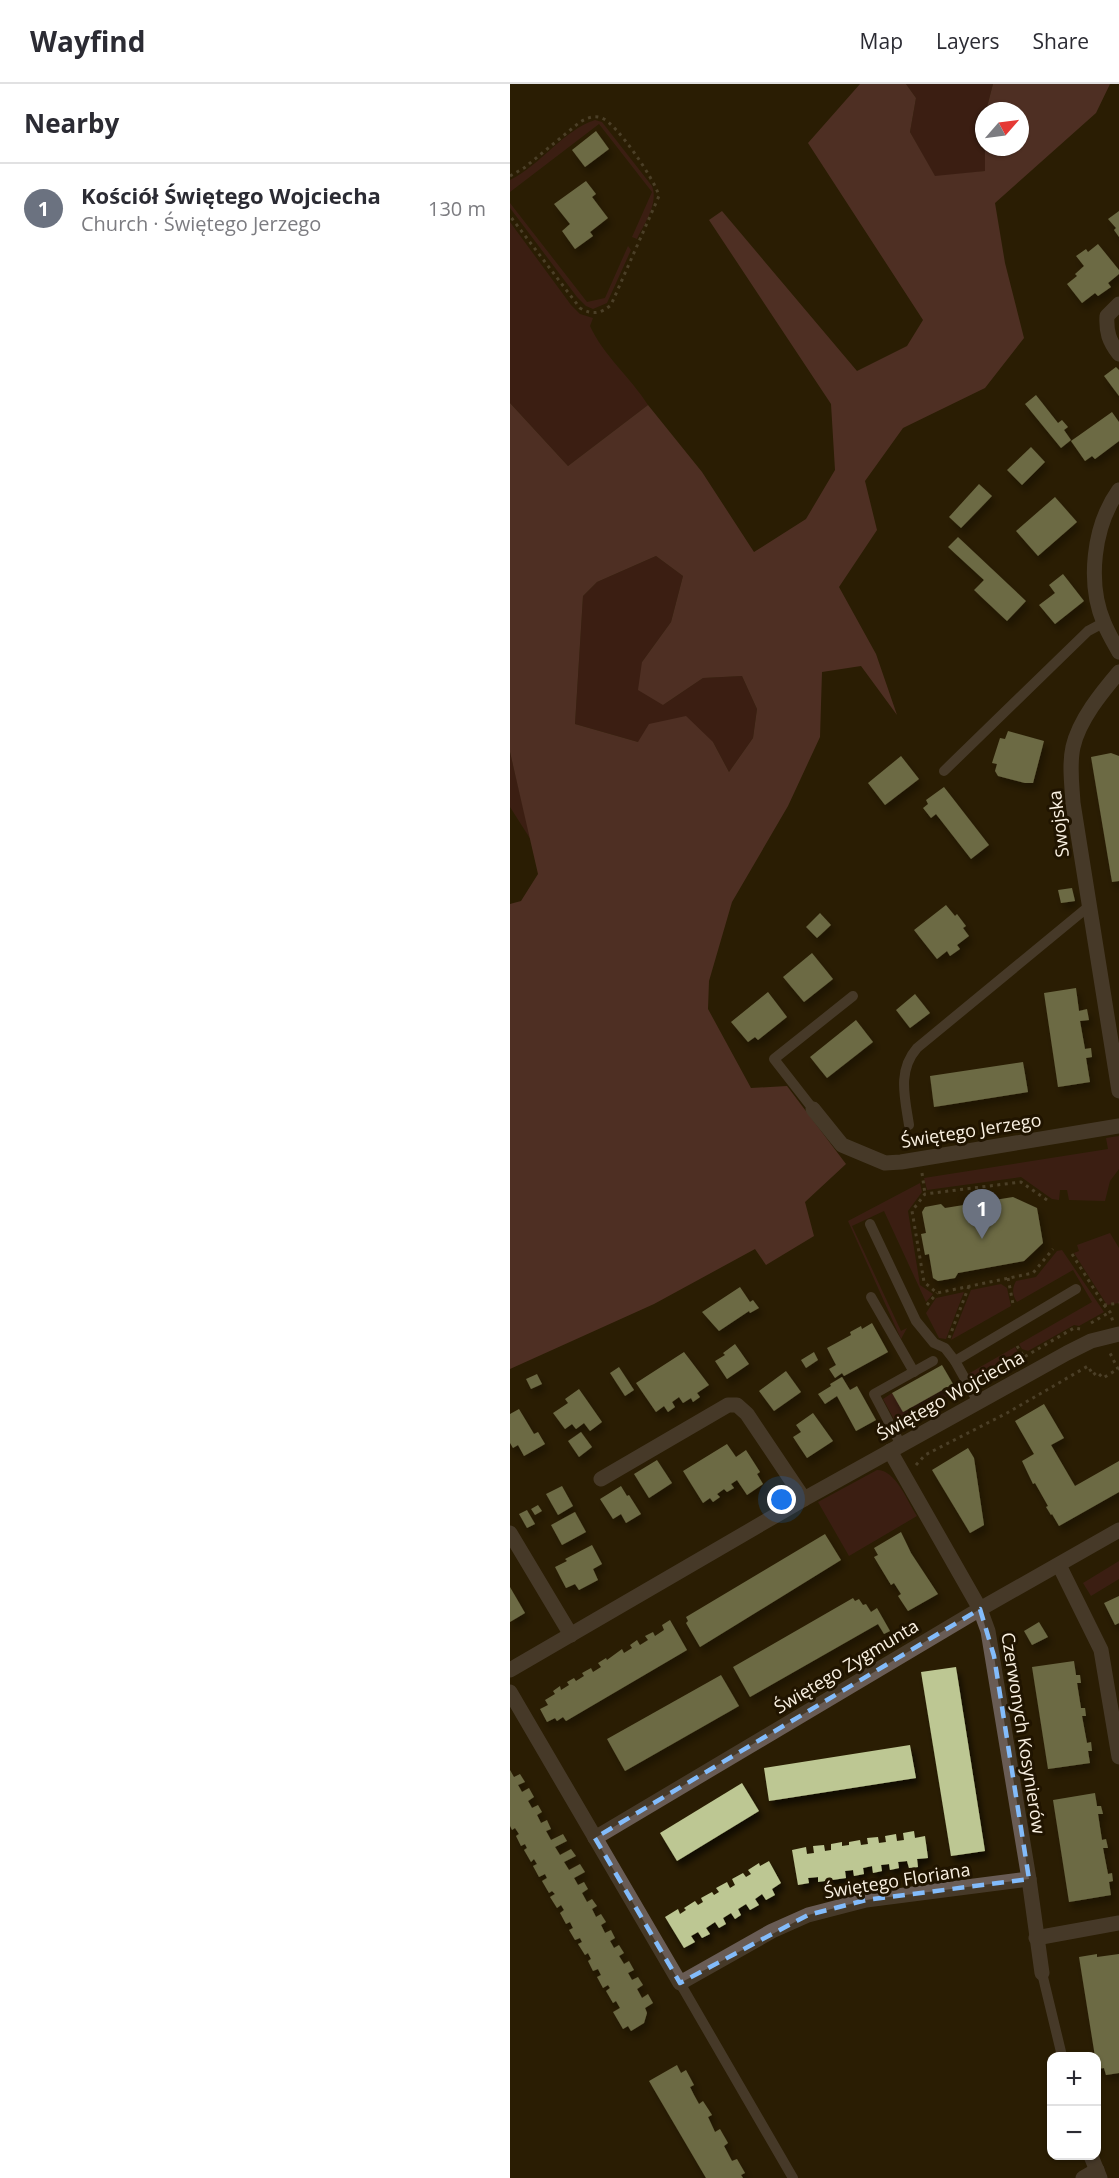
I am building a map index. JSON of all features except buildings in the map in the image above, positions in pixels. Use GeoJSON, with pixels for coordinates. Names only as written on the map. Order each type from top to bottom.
{"type":"FeatureCollection","features":[{"type":"Feature","properties":{"kind":"street"},"geometry":{"type":"LineString","coordinates":[[1119,304],[1107,316],[1106,331],[1111,344],[1119,354]]}},
{"type":"Feature","properties":{"kind":"street"},"geometry":{"type":"LineString","coordinates":[[1119,490],[1100,530],[1096,553],[1098,601],[1103,623],[1119,652]]}},
{"type":"Feature","properties":{"kind":"street","name":"Swojska"},"geometry":{"type":"LineString","coordinates":[[1119,672],[1084,721],[1073,747],[1073,803],[1119,1091]]}},
{"type":"Feature","properties":{"kind":"street","name":"Świętego Jerzego"},"geometry":{"type":"LineString","coordinates":[[813,1109],[843,1145],[885,1163],[1119,1126]]}},
{"type":"Feature","properties":{"kind":"street","name":"Świętego Wojciecha"},"geometry":{"type":"LineString","coordinates":[[510,1670],[804,1499],[978,1402],[1091,1341],[1119,1334]]}},
{"type":"Feature","properties":{"kind":"street"},"geometry":{"type":"LineString","coordinates":[[601,1479],[728,1405],[737,1405],[747,1414],[804,1499]]}},
{"type":"Feature","properties":{"kind":"street","name":"Czerwonych Kosynierów"},"geometry":{"type":"LineString","coordinates":[[896,1448],[980,1609],[988,1631],[994,1656],[1042,1973]]}},
{"type":"Feature","properties":{"kind":"street","name":"Świętego Zygmunta"},"geometry":{"type":"LineString","coordinates":[[595,1838],[980,1609],[1119,1530]]}},
{"type":"Feature","properties":{"kind":"street"},"geometry":{"type":"LineString","coordinates":[[510,1533],[571,1635]]}},
{"type":"Feature","properties":{"kind":"street"},"geometry":{"type":"LineString","coordinates":[[1059,1565],[1101,1650],[1119,1757]]}},
{"type":"Feature","properties":{"kind":"street"},"geometry":{"type":"LineString","coordinates":[[510,1692],[680,1983]]}},
{"type":"Feature","properties":{"kind":"street","name":"Świętego Floriana"},"geometry":{"type":"LineString","coordinates":[[680,1983],[772,1931],[808,1915],[866,1900],[1029,1879]]}},
{"type":"Feature","properties":{"kind":"street"},"geometry":{"type":"LineString","coordinates":[[1036,1938],[1119,1923]]}},
{"type":"Feature","properties":{"kind":"street"},"geometry":{"type":"LineString","coordinates":[[1092,2160],[1094,2176]]}},
{"type":"Feature","properties":{"kind":"lane"},"geometry":{"type":"LineString","coordinates":[[944,771],[1088,631],[1103,623]]}},
{"type":"Feature","properties":{"kind":"lane"},"geometry":{"type":"LineString","coordinates":[[909,1125],[903,1084],[904,1070],[909,1057],[1089,907]]}},
{"type":"Feature","properties":{"kind":"lane"},"geometry":{"type":"LineString","coordinates":[[813,1109],[774,1059],[853,996]]}},
{"type":"Feature","properties":{"kind":"lane"},"geometry":{"type":"LineString","coordinates":[[870,1224],[916,1321],[934,1343],[945,1348],[955,1361],[978,1402]]}},
{"type":"Feature","properties":{"kind":"lane"},"geometry":{"type":"LineString","coordinates":[[955,1361],[1076,1289]]}},
{"type":"Feature","properties":{"kind":"lane"},"geometry":{"type":"LineString","coordinates":[[871,1297],[914,1372]]}},
{"type":"Feature","properties":{"kind":"lane"},"geometry":{"type":"LineString","coordinates":[[896,1448],[874,1394],[933,1361]]}},
{"type":"Feature","properties":{"kind":"lane","name":"Czerwonych Kosynierów"},"geometry":{"type":"LineString","coordinates":[[1042,1973],[1061,2052]]}},
{"type":"Feature","properties":{"kind":"lane"},"geometry":{"type":"LineString","coordinates":[[680,1983],[793,2178]]}},
{"type":"Feature","properties":{"kind":"path"},"geometry":{"type":"LineString","coordinates":[[510,176],[524,168],[580,122],[588,118],[601,118],[610,123],[620,134],[656,186],[659,196],[611,305],[596,314],[588,313],[580,308],[510,216]]}},
{"type":"Feature","properties":{"kind":"path"},"geometry":{"type":"LineString","coordinates":[[920,1158],[925,1194],[912,1211],[924,1282],[937,1293]]}},
{"type":"Feature","properties":{"kind":"path"},"geometry":{"type":"LineString","coordinates":[[925,1194],[1021,1182],[1047,1200]]}},
{"type":"Feature","properties":{"kind":"path"},"geometry":{"type":"LineString","coordinates":[[927,1305],[937,1293],[1033,1273],[1053,1249]]}},
{"type":"Feature","properties":{"kind":"path"},"geometry":{"type":"LineString","coordinates":[[1072,1254],[1104,1305],[1119,1303]]}},
{"type":"Feature","properties":{"kind":"path"},"geometry":{"type":"LineString","coordinates":[[1008,1278],[1013,1304]]}},
{"type":"Feature","properties":{"kind":"path"},"geometry":{"type":"LineString","coordinates":[[945,1348],[969,1286]]}},
{"type":"Feature","properties":{"kind":"path"},"geometry":{"type":"LineString","coordinates":[[915,1466],[925,1455],[1007,1413],[1088,1366],[1093,1375],[1097,1372],[1103,1378],[1118,1369],[1102,1338]]}},
{"type":"Feature","properties":{"kind":"highlighted area"},"geometry":{"type":"Polygon","coordinates":[[[980,1609],[994,1656],[1029,1879],[866,1900],[808,1915],[680,1983],[595,1838],[980,1609]]]}},
{"type":"Feature","properties":{"kind":"shaded area"},"geometry":{"type":"Polygon","coordinates":[[[860,84],[906,84],[916,98],[910,132],[935,176],[985,171],[985,156],[1029,156],[1029,102],[988,102],[993,84],[1110,84],[1096,113],[995,203],[1005,263],[1024,338],[985,388],[903,428],[865,481],[877,530],[839,587],[876,654],[897,715],[861,666],[822,672],[820,737],[788,806],[732,902],[709,981],[708,1009],[751,1088],[787,1086],[846,1164],[805,1202],[814,1236],[766,1265],[755,1249],[654,1304],[510,1369],[510,904],[521,901],[538,874],[510,752],[510,403],[568,466],[648,405],[702,472],[754,552],[806,519],[835,470],[831,404],[709,220],[722,211],[857,371],[907,346],[923,320],[808,143],[860,84]],[[656,556],[597,582],[583,596],[575,724],[638,742],[649,724],[686,716],[713,742],[729,772],[753,738],[757,709],[742,676],[703,678],[663,705],[638,690],[642,662],[671,622],[683,576],[656,556]]]}},
{"type":"Feature","properties":{"kind":"shaded area"},"geometry":{"type":"Polygon","coordinates":[[[906,84],[993,84],[988,102],[975,102],[975,156],[986,156],[986,171],[935,177],[910,132],[916,98],[906,84]]]}},
{"type":"Feature","properties":{"kind":"shaded area"},"geometry":{"type":"Polygon","coordinates":[[[595,120],[602,122],[652,186],[654,199],[637,239],[632,237],[652,192],[599,124],[510,192],[510,180],[532,166],[572,132],[595,120]]]}},
{"type":"Feature","properties":{"kind":"shaded area"},"geometry":{"type":"Polygon","coordinates":[[[510,203],[587,302],[605,298],[628,246],[631,250],[607,303],[593,309],[577,297],[510,208],[510,203]]]}},
{"type":"Feature","properties":{"kind":"shaded area"},"geometry":{"type":"Polygon","coordinates":[[[510,222],[571,305],[580,314],[593,318],[590,326],[596,337],[648,405],[568,466],[510,403],[510,222]]]}},
{"type":"Feature","properties":{"kind":"shaded area"},"geometry":{"type":"Polygon","coordinates":[[[656,556],[683,576],[671,622],[642,662],[663,705],[703,678],[742,676],[757,709],[753,738],[729,772],[713,742],[638,742],[575,724],[583,596],[597,582],[656,556]]]}},
{"type":"Feature","properties":{"kind":"shaded area"},"geometry":{"type":"Polygon","coordinates":[[[510,752],[531,840],[510,807],[510,752]]]}},
{"type":"Feature","properties":{"kind":"shaded area"},"geometry":{"type":"Polygon","coordinates":[[[1119,1136],[1119,1169],[1110,1181],[1105,1201],[1069,1200],[1067,1190],[1060,1190],[1059,1200],[1052,1199],[1021,1177],[927,1190],[924,1178],[1108,1149],[1106,1138],[1119,1136]]]}},
{"type":"Feature","properties":{"kind":"shaded area"},"geometry":{"type":"Polygon","coordinates":[[[920,1183],[922,1192],[908,1211],[920,1285],[933,1294],[926,1302],[884,1211],[852,1226],[901,1331],[907,1328],[901,1339],[848,1221],[920,1183]]]}},
{"type":"Feature","properties":{"kind":"shaded area"},"geometry":{"type":"Polygon","coordinates":[[[1110,1233],[1119,1248],[1119,1303],[1107,1305],[1074,1253],[1079,1251],[1077,1245],[1110,1233]]]}},
{"type":"Feature","properties":{"kind":"shaded area"},"geometry":{"type":"Polygon","coordinates":[[[1062,1250],[1104,1312],[1079,1326],[1074,1325],[1028,1351],[1022,1349],[1019,1344],[1092,1302],[1073,1270],[1017,1302],[1015,1299],[1013,1292],[1016,1281],[1036,1277],[1057,1251],[1062,1250]]]}},
{"type":"Feature","properties":{"kind":"shaded area"},"geometry":{"type":"Polygon","coordinates":[[[1001,1284],[1007,1288],[1011,1306],[951,1340],[971,1290],[1001,1284]]]}},
{"type":"Feature","properties":{"kind":"shaded area"},"geometry":{"type":"Polygon","coordinates":[[[964,1292],[946,1339],[939,1338],[926,1313],[936,1298],[964,1292]]]}},
{"type":"Feature","properties":{"kind":"shaded area"},"geometry":{"type":"Polygon","coordinates":[[[1015,1347],[1018,1352],[971,1379],[968,1374],[1015,1347]]]}},
{"type":"Feature","properties":{"kind":"shaded area"},"geometry":{"type":"Polygon","coordinates":[[[952,1384],[959,1386],[960,1389],[913,1416],[911,1422],[901,1428],[883,1399],[892,1393],[952,1384]]]}},
{"type":"Feature","properties":{"kind":"shaded area"},"geometry":{"type":"Polygon","coordinates":[[[877,1470],[890,1475],[917,1516],[849,1556],[818,1502],[877,1470]]]}},
{"type":"Feature","properties":{"kind":"shaded area"},"geometry":{"type":"Polygon","coordinates":[[[1119,1561],[1119,1579],[1091,1596],[1083,1583],[1119,1561]]]}},
{"type":"Feature","properties":{"kind":"place","name":"Kościół Świętego Wojciecha"},"geometry":{"type":"Point","coordinates":[982,1239]}}]}
